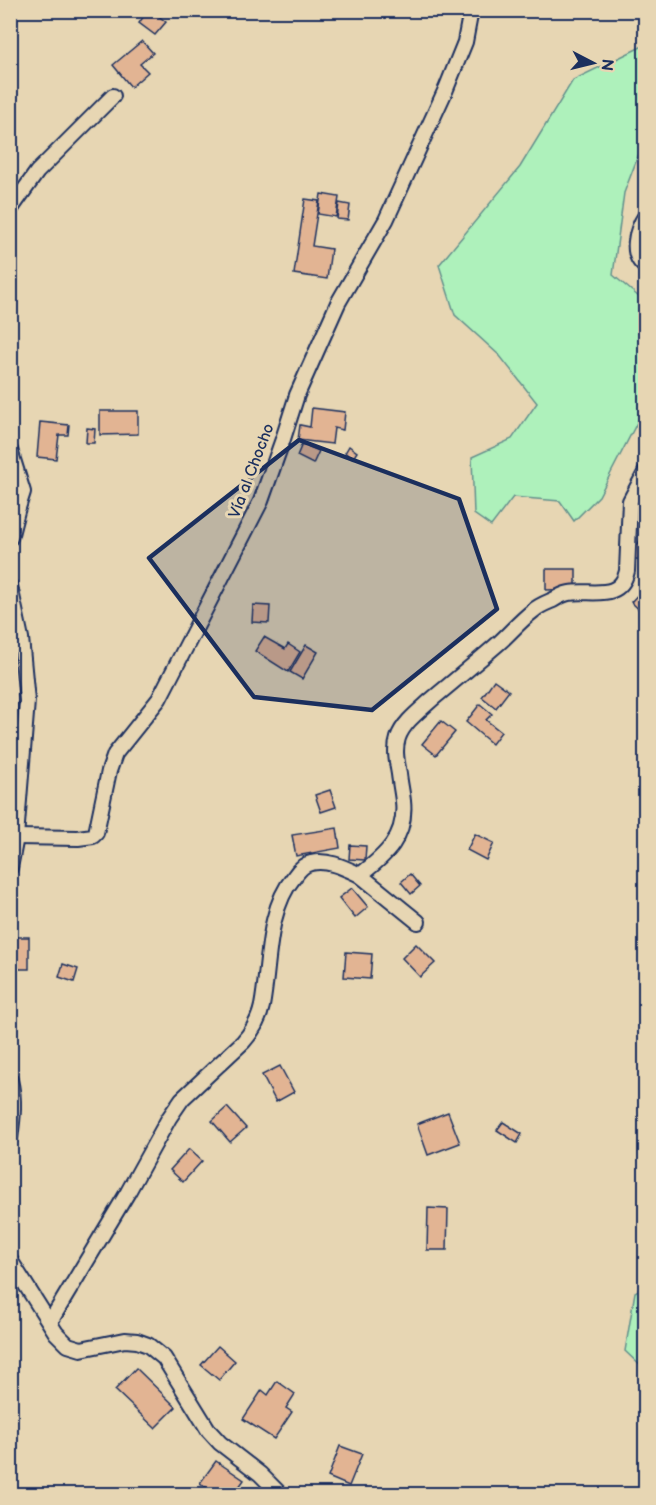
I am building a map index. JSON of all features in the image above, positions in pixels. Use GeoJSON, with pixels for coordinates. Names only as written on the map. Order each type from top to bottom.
{"type":"FeatureCollection","features":[{"type":"Feature","properties":{"kind":"street","name":"Vía al Chocho"},"geometry":{"type":"LineString","coordinates":[[16,837],[78,838],[93,836],[96,832],[109,771],[115,754],[159,699],[261,501],[297,395],[338,303],[386,220],[437,109],[465,42],[471,10]]}},
{"type":"Feature","properties":{"kind":"street"},"geometry":{"type":"LineString","coordinates":[[10,210],[37,172],[113,96]]}},
{"type":"Feature","properties":{"kind":"street"},"geometry":{"type":"LineString","coordinates":[[645,215],[637,234],[636,249],[638,260],[645,267]]}},
{"type":"Feature","properties":{"kind":"street"},"geometry":{"type":"LineString","coordinates":[[10,450],[24,492],[10,538]]}},
{"type":"Feature","properties":{"kind":"street"},"geometry":{"type":"LineString","coordinates":[[360,875],[385,855],[401,830],[404,812],[396,753],[398,738],[404,727],[534,610],[570,593],[603,592],[613,590],[621,584],[627,571],[630,501],[645,471]]}},
{"type":"Feature","properties":{"kind":"street"},"geometry":{"type":"LineString","coordinates":[[10,586],[21,638],[27,701],[16,837],[10,868]]}},
{"type":"Feature","properties":{"kind":"street"},"geometry":{"type":"LineString","coordinates":[[50,1322],[128,1192],[168,1118],[182,1099],[251,1033],[262,1007],[270,943],[278,908],[290,882],[300,869],[309,863],[322,862],[341,866],[360,875],[418,922]]}},
{"type":"Feature","properties":{"kind":"street"},"geometry":{"type":"LineString","coordinates":[[10,1080],[13,1091],[13,1115],[10,1138]]}},
{"type":"Feature","properties":{"kind":"street"},"geometry":{"type":"LineString","coordinates":[[10,1260],[56,1333],[68,1345],[81,1348],[125,1340],[137,1341],[148,1345],[164,1358],[209,1431],[280,1494]]}},
{"type":"Feature","properties":{"kind":"highlighted area"},"geometry":{"type":"Polygon","coordinates":[[[299,440],[459,499],[497,609],[372,710],[254,697],[149,558],[299,440]]]}},
{"type":"Feature","properties":{"kind":"green space"},"geometry":{"type":"Polygon","coordinates":[[[645,45],[645,138],[624,193],[613,275],[645,302],[645,407],[599,496],[574,521],[560,501],[513,497],[491,526],[474,514],[472,457],[512,439],[537,403],[500,356],[455,315],[439,265],[520,167],[573,80],[645,45]]]}},
{"type":"Feature","properties":{"kind":"green space"},"geometry":{"type":"Polygon","coordinates":[[[645,1286],[645,1370],[625,1351],[635,1292],[645,1286]]]}},
{"type":"Feature","properties":{"kind":"building"},"geometry":{"type":"Polygon","coordinates":[[[148,10],[166,22],[155,35],[139,23],[148,10]]]}},
{"type":"Feature","properties":{"kind":"building"},"geometry":{"type":"Polygon","coordinates":[[[142,41],[153,53],[140,64],[148,72],[131,87],[113,65],[142,41]]]}},
{"type":"Feature","properties":{"kind":"building"},"geometry":{"type":"Polygon","coordinates":[[[321,194],[339,197],[336,217],[318,214],[321,194]]]}},
{"type":"Feature","properties":{"kind":"building"},"geometry":{"type":"Polygon","coordinates":[[[305,199],[319,201],[312,246],[331,249],[327,279],[294,274],[305,199]]]}},
{"type":"Feature","properties":{"kind":"building"},"geometry":{"type":"Polygon","coordinates":[[[339,203],[350,205],[348,220],[337,219],[339,203]]]}},
{"type":"Feature","properties":{"kind":"building"},"geometry":{"type":"Polygon","coordinates":[[[312,408],[345,412],[343,430],[334,428],[332,444],[298,440],[300,425],[310,427],[312,408]]]}},
{"type":"Feature","properties":{"kind":"building"},"geometry":{"type":"Polygon","coordinates":[[[100,411],[138,411],[138,434],[100,435],[100,411]]]}},
{"type":"Feature","properties":{"kind":"building"},"geometry":{"type":"Polygon","coordinates":[[[40,422],[69,425],[68,435],[59,435],[56,459],[37,457],[40,422]]]}},
{"type":"Feature","properties":{"kind":"building"},"geometry":{"type":"Polygon","coordinates":[[[87,428],[95,429],[94,443],[86,443],[87,428]]]}},
{"type":"Feature","properties":{"kind":"building"},"geometry":{"type":"Polygon","coordinates":[[[302,444],[319,451],[313,464],[297,456],[302,444]]]}},
{"type":"Feature","properties":{"kind":"building"},"geometry":{"type":"Polygon","coordinates":[[[349,446],[357,452],[353,458],[345,453],[349,446]]]}},
{"type":"Feature","properties":{"kind":"building"},"geometry":{"type":"Polygon","coordinates":[[[642,537],[646,539],[646,546],[638,560],[631,556],[642,537]]]}},
{"type":"Feature","properties":{"kind":"building"},"geometry":{"type":"Polygon","coordinates":[[[646,546],[646,563],[645,564],[638,560],[646,546]]]}},
{"type":"Feature","properties":{"kind":"building"},"geometry":{"type":"Polygon","coordinates":[[[546,569],[576,569],[576,589],[546,590],[546,569]]]}},
{"type":"Feature","properties":{"kind":"building"},"geometry":{"type":"Polygon","coordinates":[[[646,588],[646,616],[631,602],[646,588]]]}},
{"type":"Feature","properties":{"kind":"building"},"geometry":{"type":"Polygon","coordinates":[[[253,605],[270,606],[269,623],[252,622],[253,605]]]}},
{"type":"Feature","properties":{"kind":"building"},"geometry":{"type":"Polygon","coordinates":[[[264,637],[285,649],[288,644],[300,652],[288,672],[255,651],[264,637]]]}},
{"type":"Feature","properties":{"kind":"building"},"geometry":{"type":"Polygon","coordinates":[[[306,645],[318,652],[302,679],[290,672],[306,645]]]}},
{"type":"Feature","properties":{"kind":"building"},"geometry":{"type":"Polygon","coordinates":[[[494,680],[509,691],[496,708],[482,697],[494,680]]]}},
{"type":"Feature","properties":{"kind":"building"},"geometry":{"type":"Polygon","coordinates":[[[480,704],[492,714],[486,720],[501,732],[492,744],[466,722],[480,704]]]}},
{"type":"Feature","properties":{"kind":"building"},"geometry":{"type":"Polygon","coordinates":[[[441,721],[455,732],[436,755],[422,744],[441,721]]]}},
{"type":"Feature","properties":{"kind":"building"},"geometry":{"type":"Polygon","coordinates":[[[330,790],[336,807],[321,812],[315,795],[330,790]]]}},
{"type":"Feature","properties":{"kind":"building"},"geometry":{"type":"Polygon","coordinates":[[[337,828],[340,848],[296,856],[292,835],[337,828]]]}},
{"type":"Feature","properties":{"kind":"building"},"geometry":{"type":"Polygon","coordinates":[[[475,834],[494,843],[486,860],[467,850],[475,834]]]}},
{"type":"Feature","properties":{"kind":"building"},"geometry":{"type":"Polygon","coordinates":[[[350,845],[366,846],[365,860],[349,859],[350,845]]]}},
{"type":"Feature","properties":{"kind":"building"},"geometry":{"type":"Polygon","coordinates":[[[410,874],[420,886],[411,894],[401,882],[410,874]]]}},
{"type":"Feature","properties":{"kind":"building"},"geometry":{"type":"Polygon","coordinates":[[[352,888],[368,907],[355,918],[339,898],[352,888]]]}},
{"type":"Feature","properties":{"kind":"building"},"geometry":{"type":"Polygon","coordinates":[[[10,937],[29,937],[29,969],[10,969],[10,937]]]}},
{"type":"Feature","properties":{"kind":"building"},"geometry":{"type":"Polygon","coordinates":[[[416,944],[435,963],[420,977],[402,958],[416,944]]]}},
{"type":"Feature","properties":{"kind":"building"},"geometry":{"type":"Polygon","coordinates":[[[346,952],[372,954],[370,979],[344,977],[346,952]]]}},
{"type":"Feature","properties":{"kind":"building"},"geometry":{"type":"Polygon","coordinates":[[[63,964],[78,969],[74,982],[59,977],[63,964]]]}},
{"type":"Feature","properties":{"kind":"building"},"geometry":{"type":"Polygon","coordinates":[[[280,1066],[294,1092],[276,1102],[262,1075],[280,1066]]]}},
{"type":"Feature","properties":{"kind":"building"},"geometry":{"type":"Polygon","coordinates":[[[227,1107],[246,1128],[230,1142],[212,1121],[227,1107]]]}},
{"type":"Feature","properties":{"kind":"building"},"geometry":{"type":"Polygon","coordinates":[[[448,1112],[460,1143],[428,1155],[417,1124],[448,1112]]]}},
{"type":"Feature","properties":{"kind":"building"},"geometry":{"type":"Polygon","coordinates":[[[503,1122],[522,1134],[517,1143],[497,1130],[503,1122]]]}},
{"type":"Feature","properties":{"kind":"building"},"geometry":{"type":"Polygon","coordinates":[[[189,1149],[202,1161],[183,1182],[170,1170],[189,1149]]]}},
{"type":"Feature","properties":{"kind":"building"},"geometry":{"type":"Polygon","coordinates":[[[428,1208],[448,1209],[447,1250],[427,1250],[428,1208]]]}},
{"type":"Feature","properties":{"kind":"building"},"geometry":{"type":"Polygon","coordinates":[[[218,1346],[235,1361],[219,1380],[201,1365],[218,1346]]]}},
{"type":"Feature","properties":{"kind":"building"},"geometry":{"type":"Polygon","coordinates":[[[136,1368],[176,1407],[155,1428],[115,1390],[136,1368]]]}},
{"type":"Feature","properties":{"kind":"building"},"geometry":{"type":"Polygon","coordinates":[[[277,1381],[295,1394],[286,1408],[292,1412],[274,1439],[243,1419],[262,1390],[268,1395],[277,1381]]]}},
{"type":"Feature","properties":{"kind":"building"},"geometry":{"type":"Polygon","coordinates":[[[340,1446],[362,1454],[349,1486],[328,1477],[340,1446]]]}},
{"type":"Feature","properties":{"kind":"building"},"geometry":{"type":"Polygon","coordinates":[[[216,1461],[244,1480],[234,1494],[212,1494],[213,1492],[200,1483],[216,1461]]]}}]}
